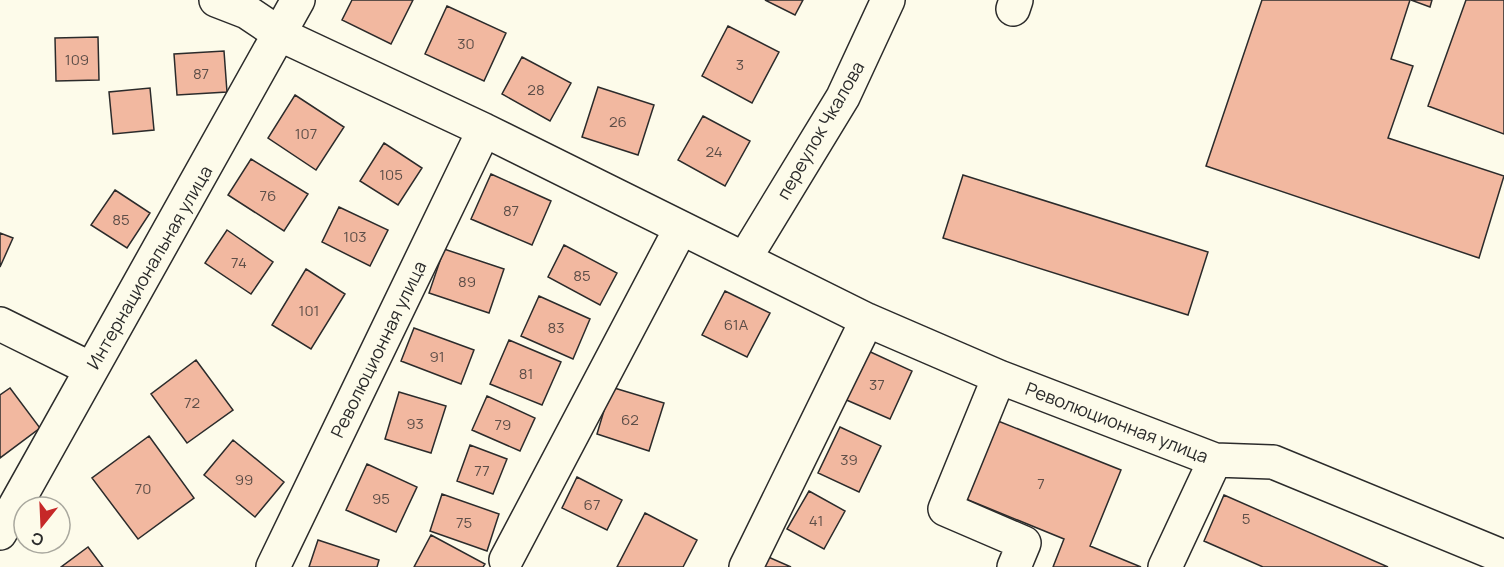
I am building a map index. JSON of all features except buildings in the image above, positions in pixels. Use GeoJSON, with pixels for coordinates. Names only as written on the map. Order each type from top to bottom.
{"type":"FeatureCollection","features":[{"type":"Feature","properties":{"kind":"street","name":"Революционная улица"},"geometry":{"type":"LineString","coordinates":[[216,0],[247,12],[281,35],[484,130],[867,320],[999,377],[1215,460],[1273,462],[1504,557]]}},
{"type":"Feature","properties":{"kind":"street","name":"Интернациональная улица"},"geometry":{"type":"LineString","coordinates":[[0,533],[281,35],[298,0]]}},
{"type":"Feature","properties":{"kind":"street","name":"переулок Чкалова"},"geometry":{"type":"LineString","coordinates":[[745,258],[843,97],[888,0]]}},
{"type":"Feature","properties":{"kind":"street","name":"Революционная улица"},"geometry":{"type":"LineString","coordinates":[[273,567],[484,130]]}},
{"type":"Feature","properties":{"kind":"street"},"geometry":{"type":"LineString","coordinates":[[506,560],[681,228]]}},
{"type":"Feature","properties":{"kind":"street"},"geometry":{"type":"LineString","coordinates":[[746,567],[867,320]]}},
{"type":"Feature","properties":{"kind":"street"},"geometry":{"type":"LineString","coordinates":[[0,324],[91,369]]}},
{"type":"Feature","properties":{"kind":"street"},"geometry":{"type":"LineString","coordinates":[[999,377],[945,509],[1023,543],[1014,567]]}},
{"type":"Feature","properties":{"kind":"street"},"geometry":{"type":"LineString","coordinates":[[1165,567],[1215,460]]}}]}
